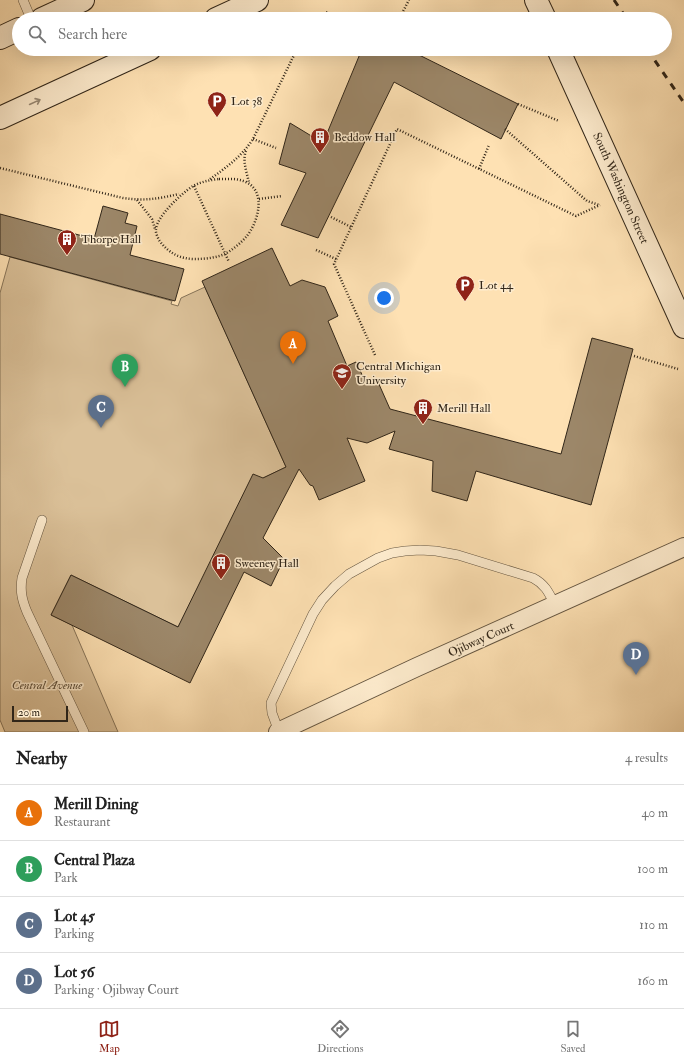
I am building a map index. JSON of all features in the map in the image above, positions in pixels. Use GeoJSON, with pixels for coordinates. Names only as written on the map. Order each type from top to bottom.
{"type":"FeatureCollection","features":[{"type":"Feature","properties":{"kind":"street"},"geometry":{"type":"LineString","coordinates":[[57,12],[83,0]]}},
{"type":"Feature","properties":{"kind":"street"},"geometry":{"type":"LineString","coordinates":[[231,12],[257,0]]}},
{"type":"Feature","properties":{"kind":"street"},"geometry":{"type":"LineString","coordinates":[[536,0],[542,12]]}},
{"type":"Feature","properties":{"kind":"street"},"geometry":{"type":"LineString","coordinates":[[0,38],[12,32]]}},
{"type":"Feature","properties":{"kind":"street"},"geometry":{"type":"LineString","coordinates":[[0,118],[135,56]]}},
{"type":"Feature","properties":{"kind":"street","name":"South Washington Street"},"geometry":{"type":"LineString","coordinates":[[561,56],[684,327]]}},
{"type":"Feature","properties":{"kind":"street","name":"Ojibway Court"},"geometry":{"type":"LineString","coordinates":[[278,732],[684,547]]}},
{"type":"Feature","properties":{"kind":"lane"},"geometry":{"type":"LineString","coordinates":[[23,0],[28,12]]}},
{"type":"Feature","properties":{"kind":"lane"},"geometry":{"type":"LineString","coordinates":[[42,520],[22,578],[21,594],[27,612],[84,732]]}},
{"type":"Feature","properties":{"kind":"lane"},"geometry":{"type":"LineString","coordinates":[[278,732],[270,703],[313,614],[322,600],[335,586],[349,574],[378,558],[392,553],[420,550],[458,555],[533,578],[540,582],[546,589],[555,605]]}},
{"type":"Feature","properties":{"kind":"path"},"geometry":{"type":"LineString","coordinates":[[403,12],[409,0]]}},
{"type":"Feature","properties":{"kind":"path"},"geometry":{"type":"LineString","coordinates":[[249,184],[244,155],[254,139],[294,56]]}},
{"type":"Feature","properties":{"kind":"path"},"geometry":{"type":"LineString","coordinates":[[518,104],[559,121]]}},
{"type":"Feature","properties":{"kind":"path"},"geometry":{"type":"LineString","coordinates":[[376,355],[334,264],[397,129],[576,216],[600,206],[586,201],[506,129]]}},
{"type":"Feature","properties":{"kind":"path"},"geometry":{"type":"LineString","coordinates":[[254,139],[276,148]]}},
{"type":"Feature","properties":{"kind":"path"},"geometry":{"type":"LineString","coordinates":[[479,168],[489,145]]}},
{"type":"Feature","properties":{"kind":"path"},"geometry":{"type":"LineString","coordinates":[[156,229],[160,219],[181,194],[194,186],[209,180],[236,160],[247,149]]}},
{"type":"Feature","properties":{"kind":"path"},"geometry":{"type":"LineString","coordinates":[[0,168],[136,200],[161,198],[181,194]]}},
{"type":"Feature","properties":{"kind":"path"},"geometry":{"type":"LineString","coordinates":[[136,200],[152,219],[158,238],[165,248],[174,255],[185,259],[214,258],[225,253],[246,238],[253,227],[258,211],[259,199],[253,187],[245,181],[234,179],[209,180]]}},
{"type":"Feature","properties":{"kind":"path"},"geometry":{"type":"LineString","coordinates":[[194,186],[229,262]]}},
{"type":"Feature","properties":{"kind":"path"},"geometry":{"type":"LineString","coordinates":[[259,199],[282,196]]}},
{"type":"Feature","properties":{"kind":"path"},"geometry":{"type":"LineString","coordinates":[[331,217],[351,227]]}},
{"type":"Feature","properties":{"kind":"path"},"geometry":{"type":"LineString","coordinates":[[316,250],[336,259]]}},
{"type":"Feature","properties":{"kind":"path"},"geometry":{"type":"LineString","coordinates":[[634,356],[678,369]]}},
{"type":"Feature","properties":{"kind":"green space","name":"Central Avenue"},"geometry":{"type":"Polygon","coordinates":[[[10,257],[172,301],[171,304],[178,306],[181,298],[205,287],[286,467],[263,478],[178,627],[71,575],[51,615],[72,625],[118,732],[5,732],[0,720],[0,293],[10,257]]]}},
{"type":"Feature","properties":{"kind":"building","name":"Beddow Hall"},"geometry":{"type":"Polygon","coordinates":[[[359,56],[421,56],[518,104],[501,139],[394,82],[318,238],[281,225],[306,173],[279,164],[290,123],[323,143],[359,56]]]}},
{"type":"Feature","properties":{"kind":"building","name":"Thorpe Hall"},"geometry":{"type":"Polygon","coordinates":[[[103,206],[128,213],[125,223],[137,226],[130,255],[184,269],[175,301],[0,254],[0,214],[94,239],[103,206]]]}},
{"type":"Feature","properties":{"kind":"building"},"geometry":{"type":"Polygon","coordinates":[[[272,248],[290,286],[302,280],[325,287],[338,316],[328,321],[347,366],[356,362],[366,383],[378,382],[390,409],[561,454],[592,338],[633,349],[591,505],[476,471],[467,501],[432,491],[433,461],[389,449],[395,431],[367,443],[347,438],[365,481],[319,500],[313,486],[310,485],[299,469],[263,538],[284,559],[271,586],[244,572],[190,683],[51,615],[71,575],[178,627],[253,474],[263,478],[286,467],[202,281],[272,248]]]}},
{"type":"Feature","properties":{"kind":"railway"},"geometry":{"type":"LineString","coordinates":[[614,0],[622,12]]}},
{"type":"Feature","properties":{"kind":"railway"},"geometry":{"type":"LineString","coordinates":[[652,56],[684,103]]}},
{"type":"Feature","properties":{"kind":"place","name":"Lot 38"},"geometry":{"type":"Point","coordinates":[217,118]}},
{"type":"Feature","properties":{"kind":"place","name":"Beddow Hall"},"geometry":{"type":"Point","coordinates":[320,154]}},
{"type":"Feature","properties":{"kind":"place","name":"Thorpe Hall"},"geometry":{"type":"Point","coordinates":[67,256]}},
{"type":"Feature","properties":{"kind":"place","name":"Lot 44"},"geometry":{"type":"Point","coordinates":[465,302]}},
{"type":"Feature","properties":{"kind":"place","name":"Merill Dining"},"geometry":{"type":"Point","coordinates":[293,364]}},
{"type":"Feature","properties":{"kind":"place","name":"Central Plaza"},"geometry":{"type":"Point","coordinates":[125,387]}},
{"type":"Feature","properties":{"kind":"place","name":"Central Michigan University"},"geometry":{"type":"Point","coordinates":[342,390]}},
{"type":"Feature","properties":{"kind":"place","name":"Merill Hall"},"geometry":{"type":"Point","coordinates":[423,425]}},
{"type":"Feature","properties":{"kind":"place","name":"Lot 45"},"geometry":{"type":"Point","coordinates":[101,428]}},
{"type":"Feature","properties":{"kind":"place","name":"Sweeney Hall"},"geometry":{"type":"Point","coordinates":[221,580]}},
{"type":"Feature","properties":{"kind":"place","name":"Lot 56"},"geometry":{"type":"Point","coordinates":[636,675]}}]}
